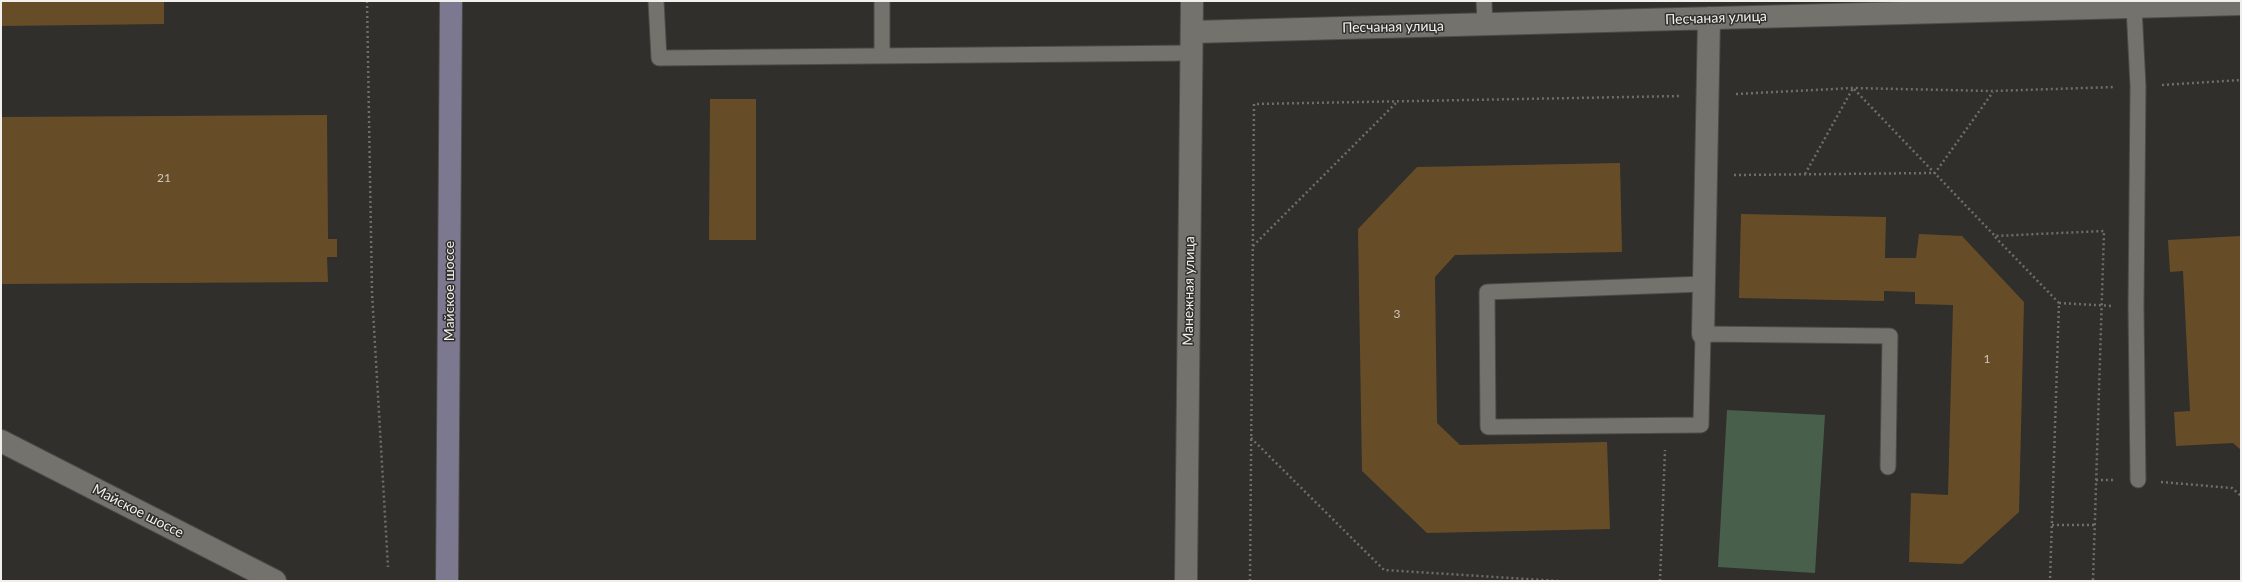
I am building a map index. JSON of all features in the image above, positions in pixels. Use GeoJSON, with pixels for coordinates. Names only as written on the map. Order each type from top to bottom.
{"type":"FeatureCollection","features":[{"type":"Feature","properties":{"kind":"street","name":"Майское шоссе"},"geometry":{"type":"LineString","coordinates":[[448,581],[451,1]]}},
{"type":"Feature","properties":{"kind":"street","name":"Манежная улица"},"geometry":{"type":"LineString","coordinates":[[1186,581],[1192,1]]}},
{"type":"Feature","properties":{"kind":"street","name":"Песчаная улица"},"geometry":{"type":"LineString","coordinates":[[1192,32],[1709,18],[2022,5],[2134,7],[2241,4]]}},
{"type":"Feature","properties":{"kind":"street"},"geometry":{"type":"LineString","coordinates":[[1703,334],[1709,18]]}},
{"type":"Feature","properties":{"kind":"street","name":"Майское шоссе"},"geometry":{"type":"LineString","coordinates":[[1,441],[275,581]]}},
{"type":"Feature","properties":{"kind":"lane"},"geometry":{"type":"LineString","coordinates":[[656,1],[659,58],[1192,53]]}},
{"type":"Feature","properties":{"kind":"lane"},"geometry":{"type":"LineString","coordinates":[[882,1],[882,56]]}},
{"type":"Feature","properties":{"kind":"lane"},"geometry":{"type":"LineString","coordinates":[[1484,1],[1485,24]]}},
{"type":"Feature","properties":{"kind":"lane"},"geometry":{"type":"LineString","coordinates":[[2134,7],[2138,86],[2136,307],[2138,480]]}},
{"type":"Feature","properties":{"kind":"lane"},"geometry":{"type":"LineString","coordinates":[[1704,284],[1487,292],[1488,427],[1701,425],[1703,334],[1890,336],[1888,467]]}},
{"type":"Feature","properties":{"kind":"path"},"geometry":{"type":"LineString","coordinates":[[367,1],[372,293],[388,567]]}},
{"type":"Feature","properties":{"kind":"path"},"geometry":{"type":"LineString","coordinates":[[1250,581],[1254,104],[1708,95],[1853,88],[1993,91],[2138,86],[2241,80]]}},
{"type":"Feature","properties":{"kind":"path"},"geometry":{"type":"LineString","coordinates":[[1853,88],[2060,303],[2136,307]]}},
{"type":"Feature","properties":{"kind":"path"},"geometry":{"type":"LineString","coordinates":[[1805,174],[1853,88]]}},
{"type":"Feature","properties":{"kind":"path"},"geometry":{"type":"LineString","coordinates":[[1935,173],[1993,91]]}},
{"type":"Feature","properties":{"kind":"path"},"geometry":{"type":"LineString","coordinates":[[1253,246],[1396,102]]}},
{"type":"Feature","properties":{"kind":"path"},"geometry":{"type":"LineString","coordinates":[[1732,175],[1935,173]]}},
{"type":"Feature","properties":{"kind":"path"},"geometry":{"type":"LineString","coordinates":[[1995,236],[2104,231],[2093,581]]}},
{"type":"Feature","properties":{"kind":"path"},"geometry":{"type":"LineString","coordinates":[[2050,581],[2060,303]]}},
{"type":"Feature","properties":{"kind":"path"},"geometry":{"type":"LineString","coordinates":[[1660,581],[1666,426]]}},
{"type":"Feature","properties":{"kind":"path"},"geometry":{"type":"LineString","coordinates":[[1251,438],[1384,570],[1559,581]]}},
{"type":"Feature","properties":{"kind":"path"},"geometry":{"type":"LineString","coordinates":[[2138,480],[2232,488],[2241,496]]}},
{"type":"Feature","properties":{"kind":"path"},"geometry":{"type":"LineString","coordinates":[[2052,525],[2095,525]]}},
{"type":"Feature","properties":{"kind":"green space"},"geometry":{"type":"Polygon","coordinates":[[[1727,410],[1825,415],[1815,573],[1718,567],[1727,410]]]}},
{"type":"Feature","properties":{"kind":"building"},"geometry":{"type":"Polygon","coordinates":[[[1,1],[164,1],[164,24],[1,26],[1,1]]]}},
{"type":"Feature","properties":{"kind":"building"},"geometry":{"type":"Polygon","coordinates":[[[710,99],[756,99],[756,240],[709,240],[710,99]]]}},
{"type":"Feature","properties":{"kind":"building"},"geometry":{"type":"Polygon","coordinates":[[[327,115],[328,239],[337,239],[337,257],[327,257],[328,282],[1,284],[1,117],[327,115]]]}},
{"type":"Feature","properties":{"kind":"building"},"geometry":{"type":"Polygon","coordinates":[[[1620,163],[1622,252],[1455,255],[1435,277],[1437,423],[1460,445],[1607,442],[1610,529],[1427,533],[1362,471],[1358,229],[1417,167],[1620,163]]]}},
{"type":"Feature","properties":{"kind":"building"},"geometry":{"type":"Polygon","coordinates":[[[1741,214],[1886,217],[1885,258],[1916,258],[1919,234],[1962,236],[2024,302],[2019,512],[1962,564],[1909,562],[1911,493],[1948,495],[1953,305],[1915,304],[1915,292],[1884,291],[1884,301],[1739,298],[1741,214]]]}},
{"type":"Feature","properties":{"kind":"building"},"geometry":{"type":"Polygon","coordinates":[[[2241,236],[2241,450],[2233,443],[2176,446],[2174,412],[2190,411],[2183,271],[2170,272],[2168,240],[2241,236]]]}}]}
